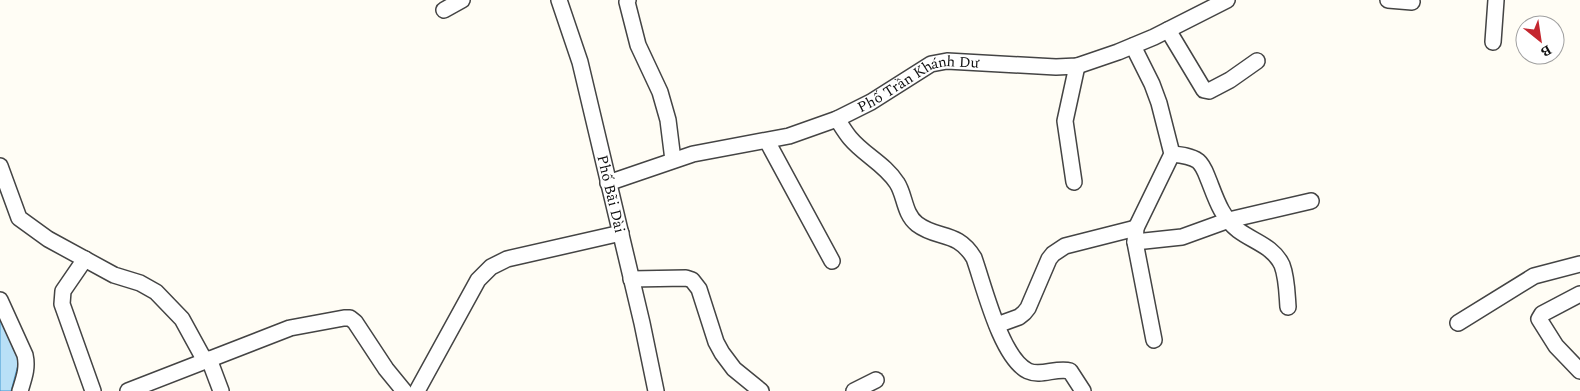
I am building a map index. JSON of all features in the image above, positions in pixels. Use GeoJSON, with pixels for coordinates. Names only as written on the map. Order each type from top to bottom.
{"type":"FeatureCollection","features":[{"type":"Feature","properties":{"kind":"street"},"geometry":{"type":"LineString","coordinates":[[444,10],[462,0]]}},
{"type":"Feature","properties":{"kind":"street","name":"Phố Bãi Dài"},"geometry":{"type":"LineString","coordinates":[[559,0],[580,62],[656,391]]}},
{"type":"Feature","properties":{"kind":"street"},"geometry":{"type":"LineString","coordinates":[[628,0],[638,45],[660,92],[668,120],[673,160]]}},
{"type":"Feature","properties":{"kind":"street","name":"Phố Trần Khánh Dư"},"geometry":{"type":"LineString","coordinates":[[608,183],[693,154],[789,136],[838,119],[871,102],[931,64],[947,61],[1056,67],[1077,66],[1133,46],[1227,0]]}},
{"type":"Feature","properties":{"kind":"street"},"geometry":{"type":"LineString","coordinates":[[1388,0],[1412,2]]}},
{"type":"Feature","properties":{"kind":"street"},"geometry":{"type":"LineString","coordinates":[[1493,42],[1496,0]]}},
{"type":"Feature","properties":{"kind":"street"},"geometry":{"type":"LineString","coordinates":[[1168,30],[1204,90],[1209,92],[1257,61]]}},
{"type":"Feature","properties":{"kind":"street"},"geometry":{"type":"LineString","coordinates":[[1133,46],[1152,84],[1159,103],[1172,154],[1136,235],[1154,340]]}},
{"type":"Feature","properties":{"kind":"street"},"geometry":{"type":"LineString","coordinates":[[1074,182],[1065,121],[1077,66]]}},
{"type":"Feature","properties":{"kind":"street"},"geometry":{"type":"LineString","coordinates":[[838,119],[850,138],[892,175],[898,184],[911,218],[917,224],[958,239],[970,250],[1006,347],[1026,370],[1036,373],[1067,370],[1072,374],[1083,391]]}},
{"type":"Feature","properties":{"kind":"street"},"geometry":{"type":"LineString","coordinates":[[767,140],[832,261]]}},
{"type":"Feature","properties":{"kind":"street"},"geometry":{"type":"LineString","coordinates":[[1172,154],[1192,158],[1201,164],[1221,211],[1237,229],[1269,248],[1276,255],[1282,266],[1285,278],[1288,307]]}},
{"type":"Feature","properties":{"kind":"street"},"geometry":{"type":"LineString","coordinates":[[0,166],[19,218],[48,239],[114,275],[140,283],[156,292],[182,319],[207,360],[221,391]]}},
{"type":"Feature","properties":{"kind":"street"},"geometry":{"type":"LineString","coordinates":[[997,325],[1019,316],[1028,308],[1049,259],[1065,246],[1136,235],[1182,237],[1229,220],[1311,201]]}},
{"type":"Feature","properties":{"kind":"street"},"geometry":{"type":"LineString","coordinates":[[417,391],[478,280],[491,268],[507,258],[621,233]]}},
{"type":"Feature","properties":{"kind":"street"},"geometry":{"type":"LineString","coordinates":[[85,259],[63,291],[62,304],[93,391]]}},
{"type":"Feature","properties":{"kind":"street"},"geometry":{"type":"LineString","coordinates":[[1458,323],[1534,276],[1580,264]]}},
{"type":"Feature","properties":{"kind":"street"},"geometry":{"type":"LineString","coordinates":[[631,279],[686,278],[696,283],[716,342],[722,353],[734,369],[761,391]]}},
{"type":"Feature","properties":{"kind":"street"},"geometry":{"type":"LineString","coordinates":[[1580,294],[1542,314],[1539,319],[1556,346],[1580,371]]}},
{"type":"Feature","properties":{"kind":"street"},"geometry":{"type":"LineString","coordinates":[[0,300],[25,355],[26,372],[20,391]]}},
{"type":"Feature","properties":{"kind":"street"},"geometry":{"type":"LineString","coordinates":[[128,391],[290,328],[350,318],[355,322],[386,369],[404,391]]}},
{"type":"Feature","properties":{"kind":"street"},"geometry":{"type":"LineString","coordinates":[[854,391],[876,380]]}},
{"type":"Feature","properties":{"kind":"water"},"geometry":{"type":"Polygon","coordinates":[[[0,319],[19,361],[11,391],[0,391],[0,319]]]}}]}
